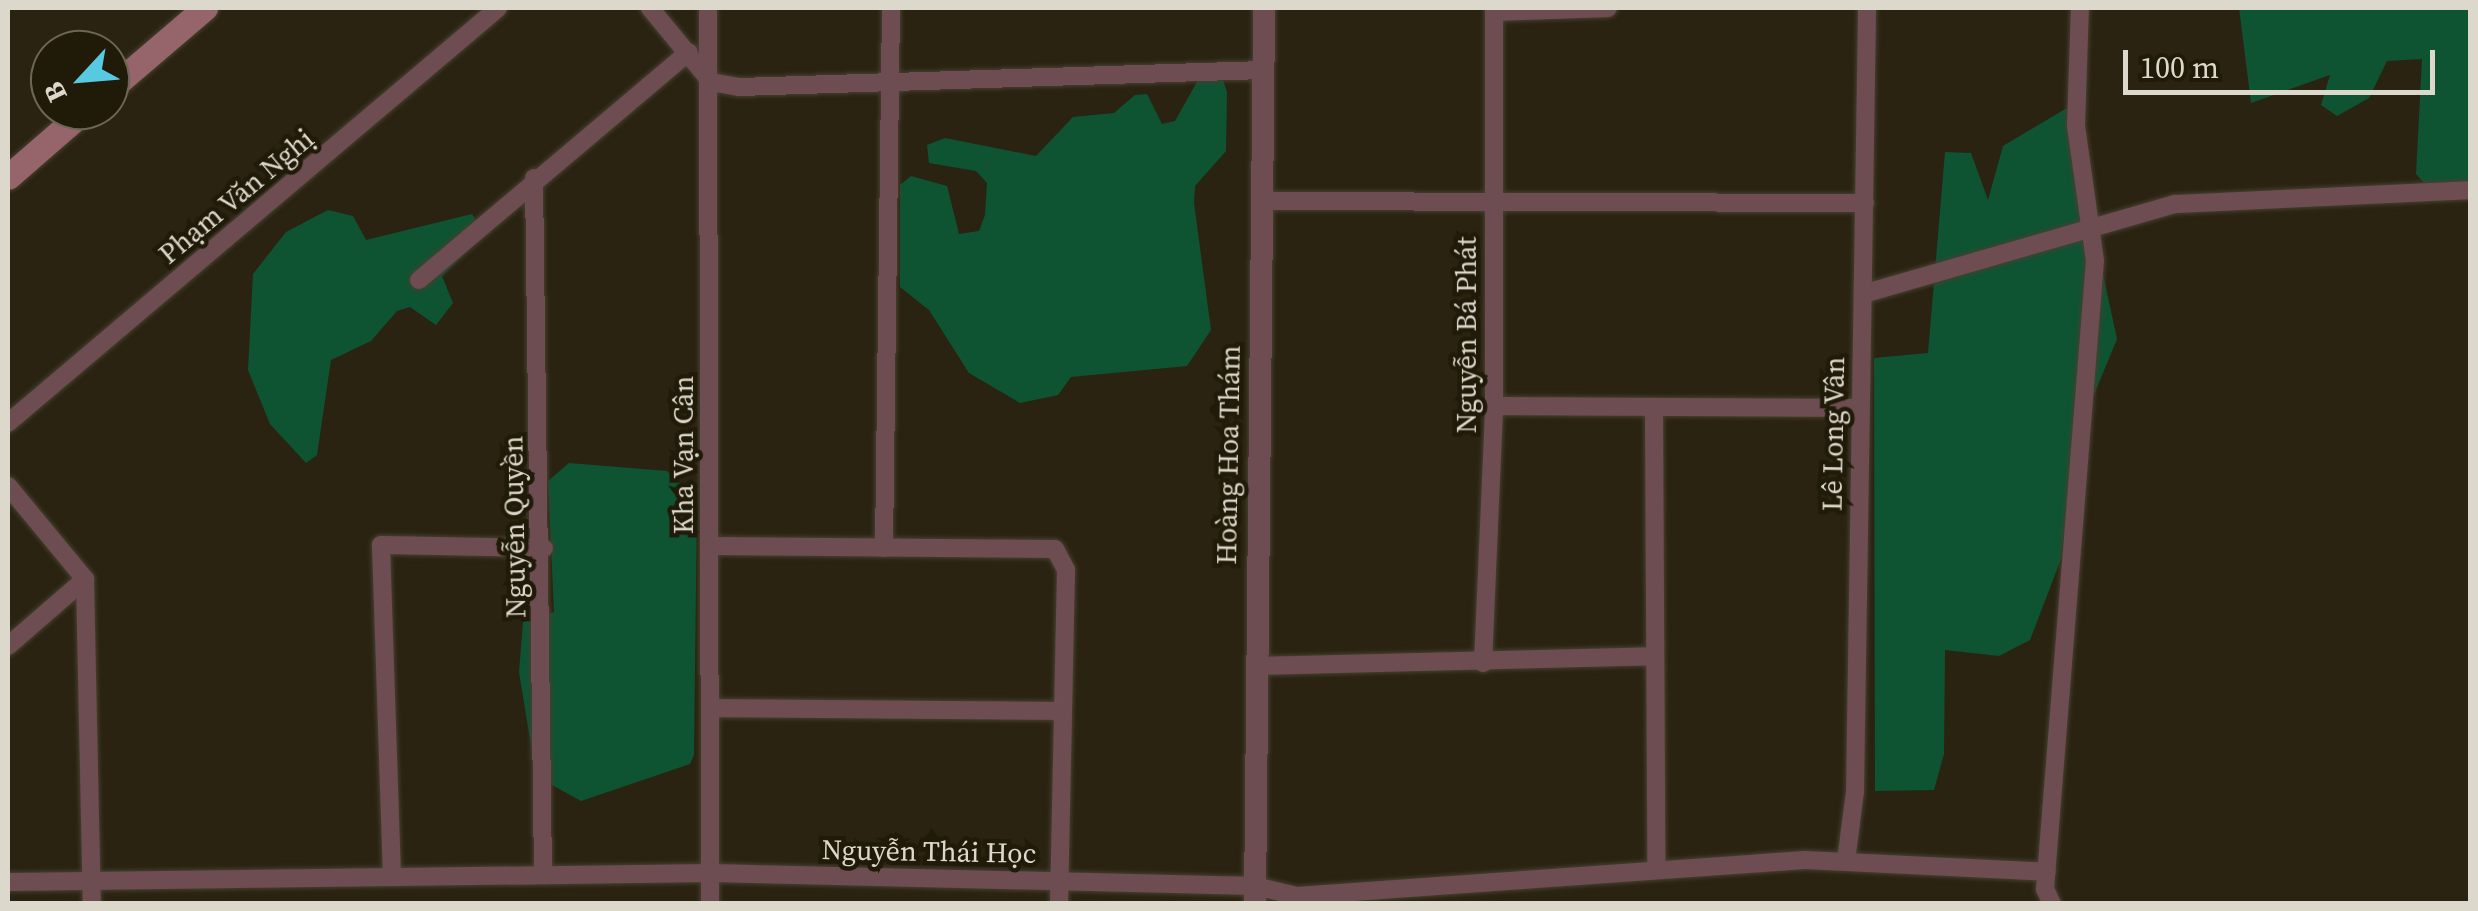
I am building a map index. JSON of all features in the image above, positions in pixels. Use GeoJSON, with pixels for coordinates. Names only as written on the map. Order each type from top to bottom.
{"type":"FeatureCollection","features":[{"type":"Feature","properties":{"kind":"main road"},"geometry":{"type":"LineString","coordinates":[[130,72],[206,8]]}},
{"type":"Feature","properties":{"kind":"main road"},"geometry":{"type":"LineString","coordinates":[[8,177],[63,130]]}},
{"type":"Feature","properties":{"kind":"street","name":"Phạm Văn Nghị"},"geometry":{"type":"LineString","coordinates":[[8,424],[498,8]]}},
{"type":"Feature","properties":{"kind":"street"},"geometry":{"type":"LineString","coordinates":[[650,8],[711,82],[890,82],[1264,70]]}},
{"type":"Feature","properties":{"kind":"street","name":"Kha Vạn Cân"},"geometry":{"type":"LineString","coordinates":[[708,8],[710,904]]}},
{"type":"Feature","properties":{"kind":"street"},"geometry":{"type":"LineString","coordinates":[[884,548],[891,8]]}},
{"type":"Feature","properties":{"kind":"street","name":"Hoàng Hoa Thám"},"geometry":{"type":"LineString","coordinates":[[1255,895],[1264,8]]}},
{"type":"Feature","properties":{"kind":"street"},"geometry":{"type":"LineString","coordinates":[[1494,10],[1608,8]]}},
{"type":"Feature","properties":{"kind":"street","name":"Lê Long Vân"},"geometry":{"type":"LineString","coordinates":[[1846,861],[1855,792],[1867,8]]}},
{"type":"Feature","properties":{"kind":"street"},"geometry":{"type":"LineString","coordinates":[[2052,904],[2047,872],[2094,296],[2090,221],[2076,126],[2080,8]]}},
{"type":"Feature","properties":{"kind":"street","name":"Nguyễn Bá Phát"},"geometry":{"type":"LineString","coordinates":[[1483,663],[1494,406],[1494,10]]}},
{"type":"Feature","properties":{"kind":"street"},"geometry":{"type":"LineString","coordinates":[[419,280],[534,178],[689,52]]}},
{"type":"Feature","properties":{"kind":"street","name":"Nguyễn Quyền"},"geometry":{"type":"LineString","coordinates":[[534,178],[544,548],[543,876]]}},
{"type":"Feature","properties":{"kind":"street"},"geometry":{"type":"LineString","coordinates":[[1863,294],[2090,221],[2230,199],[2470,190]]}},
{"type":"Feature","properties":{"kind":"street"},"geometry":{"type":"LineString","coordinates":[[1262,201],[1865,203]]}},
{"type":"Feature","properties":{"kind":"street"},"geometry":{"type":"LineString","coordinates":[[1494,406],[1654,410],[1860,408]]}},
{"type":"Feature","properties":{"kind":"street"},"geometry":{"type":"LineString","coordinates":[[1654,410],[1656,866]]}},
{"type":"Feature","properties":{"kind":"street"},"geometry":{"type":"LineString","coordinates":[[8,486],[85,579],[92,904]]}},
{"type":"Feature","properties":{"kind":"street"},"geometry":{"type":"LineString","coordinates":[[392,877],[381,546],[544,548]]}},
{"type":"Feature","properties":{"kind":"street"},"geometry":{"type":"LineString","coordinates":[[711,546],[1055,550],[1066,570],[1059,712],[1059,904]]}},
{"type":"Feature","properties":{"kind":"street"},"geometry":{"type":"LineString","coordinates":[[8,646],[85,579]]}},
{"type":"Feature","properties":{"kind":"street"},"geometry":{"type":"LineString","coordinates":[[1255,666],[1655,656]]}},
{"type":"Feature","properties":{"kind":"street"},"geometry":{"type":"LineString","coordinates":[[711,708],[1059,712]]}},
{"type":"Feature","properties":{"kind":"street","name":"Nguyễn Thái Học"},"geometry":{"type":"LineString","coordinates":[[8,882],[711,874],[1059,882],[1297,896],[1656,866],[1846,861],[2047,872]]}},
{"type":"Feature","properties":{"kind":"green space"},"geometry":{"type":"Polygon","coordinates":[[[2239,8],[2470,8],[2470,181],[2424,183],[2416,174],[2422,59],[2387,61],[2369,98],[2337,116],[2321,105],[2330,75],[2251,103],[2239,8]]]}},
{"type":"Feature","properties":{"kind":"green space"},"geometry":{"type":"Polygon","coordinates":[[[1217,62],[1227,92],[1226,151],[1195,186],[1194,203],[1211,330],[1187,366],[1071,377],[1058,395],[1020,403],[969,373],[929,310],[900,287],[900,185],[911,176],[947,186],[959,234],[979,231],[985,215],[987,183],[976,171],[929,163],[927,145],[945,138],[1036,156],[1073,117],[1114,113],[1135,95],[1147,94],[1162,124],[1175,121],[1206,66],[1217,62]]]}},
{"type":"Feature","properties":{"kind":"green space"},"geometry":{"type":"Polygon","coordinates":[[[2067,108],[2117,339],[2074,443],[2061,559],[2030,640],[1999,656],[1945,650],[1944,754],[1934,790],[1875,791],[1874,358],[1928,353],[1945,152],[1971,153],[1988,200],[2003,146],[2067,108]]]}},
{"type":"Feature","properties":{"kind":"green space"},"geometry":{"type":"Polygon","coordinates":[[[328,210],[353,216],[366,240],[472,214],[485,234],[442,276],[453,303],[436,325],[410,307],[397,311],[371,341],[331,360],[317,455],[306,463],[270,424],[248,370],[253,274],[286,232],[328,210]]]}},
{"type":"Feature","properties":{"kind":"green space"},"geometry":{"type":"Polygon","coordinates":[[[569,463],[667,471],[697,500],[694,755],[690,764],[581,801],[536,776],[519,672],[523,622],[554,612],[548,481],[569,463]]]}}]}
